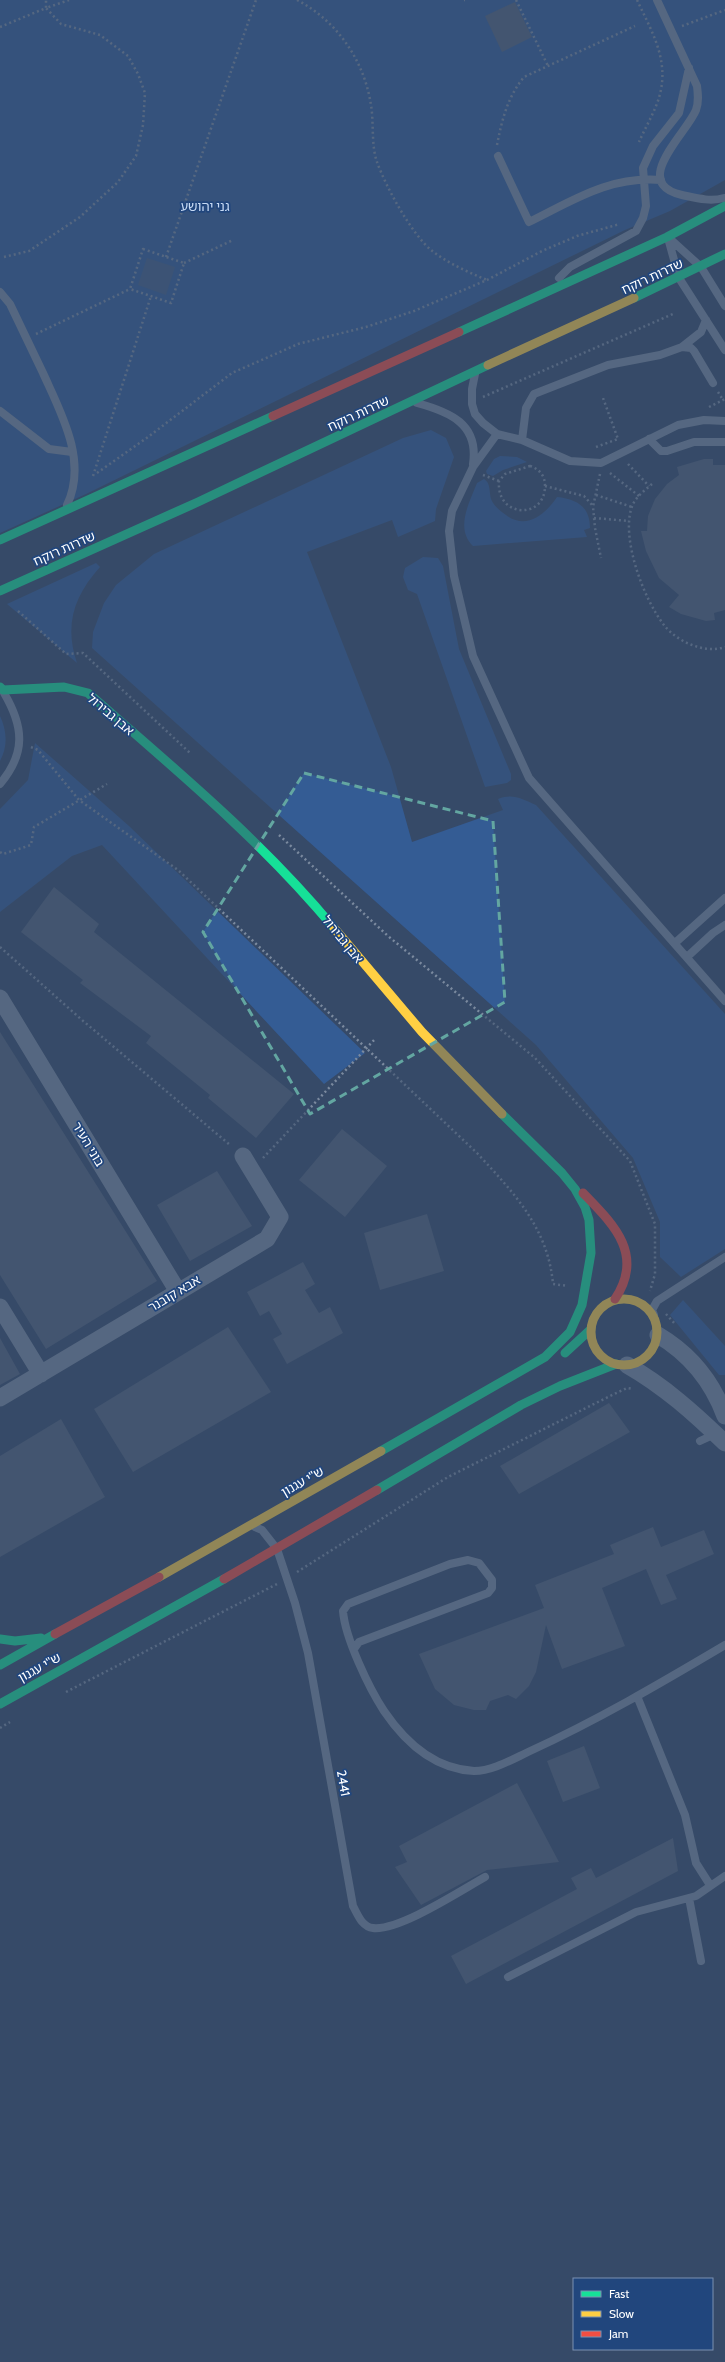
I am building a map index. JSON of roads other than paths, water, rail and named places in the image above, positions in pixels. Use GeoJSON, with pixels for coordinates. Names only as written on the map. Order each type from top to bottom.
{"type":"FeatureCollection","features":[{"type":"Feature","properties":{"kind":"main road"},"geometry":{"type":"LineString","coordinates":[[0,540],[544,293],[667,236],[725,206]]}},
{"type":"Feature","properties":{"kind":"main road","name":"שדרות רוקח"},"geometry":{"type":"LineString","coordinates":[[0,592],[198,502],[476,371],[679,278],[725,254]]}},
{"type":"Feature","properties":{"kind":"main road","name":"אבן גבירול"},"geometry":{"type":"LineString","coordinates":[[1,689],[64,687],[88,693],[254,840],[317,908],[376,980],[446,1058],[572,1182],[586,1210],[591,1232],[591,1250],[585,1288]]}},
{"type":"Feature","properties":{"kind":"main road"},"geometry":{"type":"LineString","coordinates":[[396,1442],[552,1362],[572,1348],[590,1330],[598,1311],[615,1299],[626,1283],[627,1261],[621,1236],[615,1225],[572,1182]]}},
{"type":"Feature","properties":{"kind":"main road","name":"ש''י עגנון"},"geometry":{"type":"LineString","coordinates":[[0,1665],[48,1637],[251,1526],[545,1357],[570,1332],[581,1307],[585,1288]]}},
{"type":"Feature","properties":{"kind":"main road"},"geometry":{"type":"LineString","coordinates":[[590,1330],[594,1348],[607,1361],[622,1365],[642,1360],[648,1355],[656,1342],[658,1335],[654,1315],[647,1307],[633,1299],[615,1299]]}},
{"type":"Feature","properties":{"kind":"main road","name":"ש''י עגנון"},"geometry":{"type":"LineString","coordinates":[[1,1701],[277,1549],[521,1405],[560,1386],[622,1365]]}},
{"type":"Feature","properties":{"kind":"main road"},"geometry":{"type":"LineString","coordinates":[[0,1639],[15,1641],[48,1637]]}},
{"type":"Feature","properties":{"kind":"street","name":"בוני העיר"},"geometry":{"type":"LineString","coordinates":[[0,998],[177,1290]]}},
{"type":"Feature","properties":{"kind":"street","name":"אבא קובנר"},"geometry":{"type":"LineString","coordinates":[[0,1398],[177,1290],[267,1238],[280,1217],[248,1164]]}},
{"type":"Feature","properties":{"kind":"street"},"geometry":{"type":"LineString","coordinates":[[0,1307],[41,1374]]}},
{"type":"Feature","properties":{"kind":"street"},"geometry":{"type":"LineString","coordinates":[[658,1335],[672,1343],[695,1364],[722,1398],[725,1416]]}},
{"type":"Feature","properties":{"kind":"street"},"geometry":{"type":"LineString","coordinates":[[622,1365],[652,1380],[714,1439]]}},
{"type":"Feature","properties":{"kind":"lane"},"geometry":{"type":"LineString","coordinates":[[657,0],[697,86],[699,97],[696,109],[690,122],[664,157],[661,167],[661,180],[669,191],[678,194],[709,200],[725,197]]}},
{"type":"Feature","properties":{"kind":"lane"},"geometry":{"type":"LineString","coordinates":[[544,293],[570,267],[636,232],[643,218],[646,206],[643,168],[653,146],[679,113],[689,68]]}},
{"type":"Feature","properties":{"kind":"lane"},"geometry":{"type":"LineString","coordinates":[[498,156],[529,222],[607,185],[644,179],[661,180]]}},
{"type":"Feature","properties":{"kind":"lane"},"geometry":{"type":"LineString","coordinates":[[667,236],[701,267],[725,306]]}},
{"type":"Feature","properties":{"kind":"lane"},"geometry":{"type":"LineString","coordinates":[[667,236],[679,278],[725,350]]}},
{"type":"Feature","properties":{"kind":"lane"},"geometry":{"type":"LineString","coordinates":[[0,292],[10,304],[62,416],[70,438],[74,483],[64,511]]}},
{"type":"Feature","properties":{"kind":"lane"},"geometry":{"type":"LineString","coordinates":[[706,320],[725,338]]}},
{"type":"Feature","properties":{"kind":"lane"},"geometry":{"type":"LineString","coordinates":[[522,440],[526,408],[534,394],[608,365],[660,355],[682,347],[701,332],[706,320]]}},
{"type":"Feature","properties":{"kind":"lane"},"geometry":{"type":"LineString","coordinates":[[682,347],[691,348],[694,351],[713,383]]}},
{"type":"Feature","properties":{"kind":"lane"},"geometry":{"type":"LineString","coordinates":[[476,371],[472,389],[472,404],[475,414],[497,434],[522,440],[570,461],[601,463],[618,456],[678,425],[704,420],[725,421]]}},
{"type":"Feature","properties":{"kind":"lane"},"geometry":{"type":"LineString","coordinates":[[412,401],[443,410],[459,420],[468,431],[475,450],[473,467]]}},
{"type":"Feature","properties":{"kind":"lane"},"geometry":{"type":"LineString","coordinates":[[0,411],[50,449],[72,452]]}},
{"type":"Feature","properties":{"kind":"lane"},"geometry":{"type":"LineString","coordinates":[[497,434],[473,467],[452,511],[449,531],[454,576],[473,656],[529,778],[725,1001]]}},
{"type":"Feature","properties":{"kind":"lane"},"geometry":{"type":"LineString","coordinates":[[649,439],[661,451],[666,451],[694,442],[725,442]]}},
{"type":"Feature","properties":{"kind":"lane"},"geometry":{"type":"LineString","coordinates":[[0,784],[10,772],[18,754],[20,740],[16,713],[1,689]]}},
{"type":"Feature","properties":{"kind":"lane"},"geometry":{"type":"LineString","coordinates":[[675,943],[725,898]]}},
{"type":"Feature","properties":{"kind":"lane"},"geometry":{"type":"LineString","coordinates":[[687,956],[713,933],[725,925]]}},
{"type":"Feature","properties":{"kind":"lane"},"geometry":{"type":"LineString","coordinates":[[654,1315],[652,1310],[657,1301],[725,1257]]}},
{"type":"Feature","properties":{"kind":"lane","name":"2441"},"geometry":{"type":"LineString","coordinates":[[251,1526],[262,1530],[277,1549],[308,1653],[354,1906],[361,1922],[372,1928],[387,1928],[410,1918],[485,1877]]}},
{"type":"Feature","properties":{"kind":"lane"},"geometry":{"type":"LineString","coordinates":[[354,1649],[359,1642],[488,1593],[492,1588],[492,1580],[479,1563],[468,1560],[450,1564],[348,1604],[343,1611],[344,1621],[354,1649],[376,1699],[405,1739],[424,1755],[456,1768],[475,1771],[491,1768],[553,1741],[637,1696],[725,1645]]}},
{"type":"Feature","properties":{"kind":"lane"},"geometry":{"type":"LineString","coordinates":[[637,1696],[685,1815],[696,1863],[710,1885]]}},
{"type":"Feature","properties":{"kind":"lane"},"geometry":{"type":"LineString","coordinates":[[508,1977],[636,1912],[689,1898],[725,1876]]}},
{"type":"Feature","properties":{"kind":"lane"},"geometry":{"type":"LineString","coordinates":[[689,1898],[701,1961]]}},
{"type":"Feature","properties":{"kind":"park label","name":"גני יהושע"},"geometry":{"type":"Point","coordinates":[205,206]}}]}
